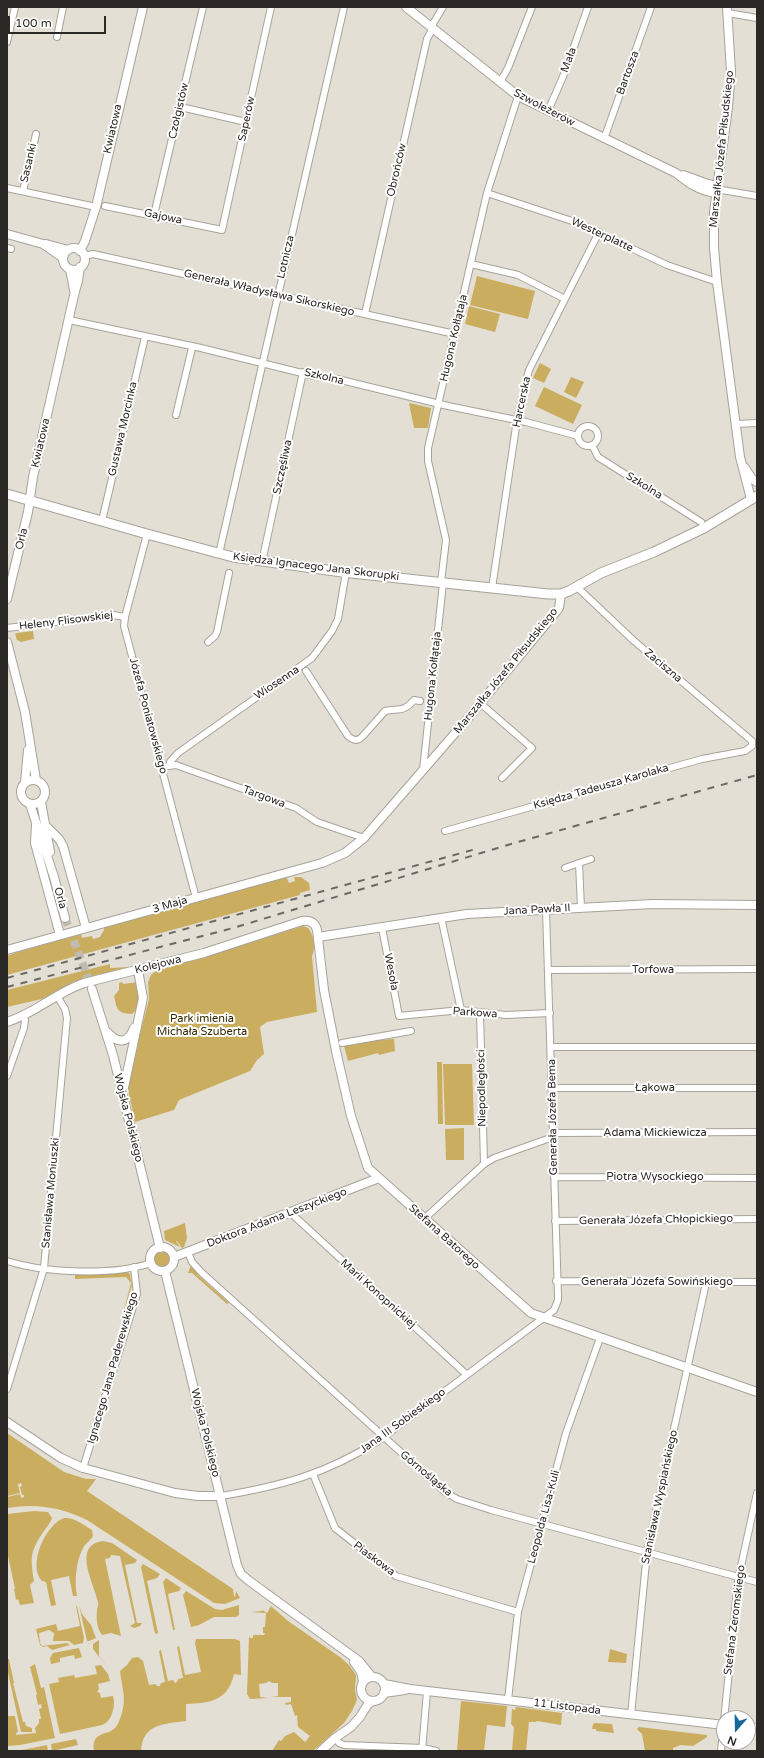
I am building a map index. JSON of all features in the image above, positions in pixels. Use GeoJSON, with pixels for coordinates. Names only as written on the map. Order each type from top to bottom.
{"type":"FeatureCollection","features":[{"type":"Feature","properties":{"kind":"main road","name":"Księdza Ignacego Jana Skorupki"},"geometry":{"type":"LineString","coordinates":[[7,494],[219,554],[262,562],[442,583],[561,594]]}},
{"type":"Feature","properties":{"kind":"main road","name":"Marszałka Józefa Piłsudskiego"},"geometry":{"type":"LineString","coordinates":[[561,594],[627,561],[652,553],[704,528],[754,497]]}},
{"type":"Feature","properties":{"kind":"street"},"geometry":{"type":"LineString","coordinates":[[7,42],[15,7]]}},
{"type":"Feature","properties":{"kind":"street"},"geometry":{"type":"LineString","coordinates":[[57,37],[64,7]]}},
{"type":"Feature","properties":{"kind":"street","name":"Kwiatowa"},"geometry":{"type":"LineString","coordinates":[[82,253],[96,207],[142,7]]}},
{"type":"Feature","properties":{"kind":"street","name":"Czołgistów"},"geometry":{"type":"LineString","coordinates":[[154,215],[203,7]]}},
{"type":"Feature","properties":{"kind":"street","name":"Saperów"},"geometry":{"type":"LineString","coordinates":[[222,230],[271,7]]}},
{"type":"Feature","properties":{"kind":"street","name":"Lotnicza"},"geometry":{"type":"LineString","coordinates":[[219,554],[344,7]]}},
{"type":"Feature","properties":{"kind":"street","name":"Szwoleżerów"},"geometry":{"type":"LineString","coordinates":[[406,7],[518,96],[676,173],[716,189]]}},
{"type":"Feature","properties":{"kind":"street","name":"Obrońców"},"geometry":{"type":"LineString","coordinates":[[365,314],[427,39],[443,7]]}},
{"type":"Feature","properties":{"kind":"street"},"geometry":{"type":"LineString","coordinates":[[500,82],[508,68],[532,7]]}},
{"type":"Feature","properties":{"kind":"street","name":"Mała"},"geometry":{"type":"LineString","coordinates":[[548,111],[565,72],[588,7]]}},
{"type":"Feature","properties":{"kind":"street","name":"Bartosza"},"geometry":{"type":"LineString","coordinates":[[604,139],[651,7]]}},
{"type":"Feature","properties":{"kind":"street"},"geometry":{"type":"LineString","coordinates":[[727,10],[757,18]]}},
{"type":"Feature","properties":{"kind":"street","name":"Marszałka Józefa Piłsudskiego"},"geometry":{"type":"LineString","coordinates":[[727,10],[731,54],[730,90],[716,189],[713,233],[717,282],[740,456],[754,497]]}},
{"type":"Feature","properties":{"kind":"street","name":"Hugona Kołłątaja"},"geometry":{"type":"LineString","coordinates":[[423,770],[446,540],[427,451],[432,422],[439,403],[487,193],[518,96]]}},
{"type":"Feature","properties":{"kind":"street"},"geometry":{"type":"LineString","coordinates":[[179,109],[185,108],[246,122]]}},
{"type":"Feature","properties":{"kind":"street","name":"Sasanki"},"geometry":{"type":"LineString","coordinates":[[23,192],[36,134]]}},
{"type":"Feature","properties":{"kind":"street"},"geometry":{"type":"LineString","coordinates":[[7,188],[96,207]]}},
{"type":"Feature","properties":{"kind":"street"},"geometry":{"type":"LineString","coordinates":[[716,189],[757,196]]}},
{"type":"Feature","properties":{"kind":"street","name":"Westerplatte"},"geometry":{"type":"LineString","coordinates":[[487,193],[567,219],[599,232],[667,265],[717,282]]}},
{"type":"Feature","properties":{"kind":"street","name":"Gajowa"},"geometry":{"type":"LineString","coordinates":[[105,206],[222,230]]}},
{"type":"Feature","properties":{"kind":"street","name":"Harcerska"},"geometry":{"type":"LineString","coordinates":[[492,588],[517,420],[531,364],[599,232]]}},
{"type":"Feature","properties":{"kind":"street"},"geometry":{"type":"LineString","coordinates":[[7,234],[43,244],[51,244],[68,250],[74,248],[82,253],[84,261],[80,267],[70,268],[65,264],[63,258],[43,244]]}},
{"type":"Feature","properties":{"kind":"street"},"geometry":{"type":"LineString","coordinates":[[63,258],[68,250]]}},
{"type":"Feature","properties":{"kind":"street","name":"Generała Władysława Sikorskiego"},"geometry":{"type":"LineString","coordinates":[[82,253],[93,254],[455,334]]}},
{"type":"Feature","properties":{"kind":"street"},"geometry":{"type":"LineString","coordinates":[[471,264],[518,275],[565,299]]}},
{"type":"Feature","properties":{"kind":"street","name":"Kwiatowa"},"geometry":{"type":"LineString","coordinates":[[29,501],[33,477],[80,267]]}},
{"type":"Feature","properties":{"kind":"street","name":"Kwiatowa"},"geometry":{"type":"LineString","coordinates":[[70,268],[75,291]]}},
{"type":"Feature","properties":{"kind":"street","name":"Szkolna"},"geometry":{"type":"LineString","coordinates":[[69,320],[517,420],[578,436],[584,445],[592,445],[598,457],[701,522]]}},
{"type":"Feature","properties":{"kind":"street","name":"Gustawa Morcinka"},"geometry":{"type":"LineString","coordinates":[[102,521],[111,484],[110,480],[145,337]]}},
{"type":"Feature","properties":{"kind":"street"},"geometry":{"type":"LineString","coordinates":[[176,415],[192,348]]}},
{"type":"Feature","properties":{"kind":"street","name":"Szczęśliwa"},"geometry":{"type":"LineString","coordinates":[[262,562],[303,372]]}},
{"type":"Feature","properties":{"kind":"street"},"geometry":{"type":"LineString","coordinates":[[736,424],[757,423]]}},
{"type":"Feature","properties":{"kind":"street"},"geometry":{"type":"LineString","coordinates":[[578,436],[580,430],[584,426],[592,426],[597,430],[598,436],[597,441],[592,445]]}},
{"type":"Feature","properties":{"kind":"street","name":"Marszałka Józefa Piłsudskiego"},"geometry":{"type":"LineString","coordinates":[[740,456],[749,475],[757,482]]}},
{"type":"Feature","properties":{"kind":"street","name":"Orla"},"geometry":{"type":"LineString","coordinates":[[7,599],[28,512],[29,501]]}},
{"type":"Feature","properties":{"kind":"street","name":"Józefa Poniatowskiego"},"geometry":{"type":"LineString","coordinates":[[147,534],[125,617],[126,635],[196,898]]}},
{"type":"Feature","properties":{"kind":"street","name":"Wiosenna"},"geometry":{"type":"LineString","coordinates":[[170,766],[170,762],[178,753],[312,658],[332,631],[338,617],[346,572]]}},
{"type":"Feature","properties":{"kind":"street"},"geometry":{"type":"LineString","coordinates":[[208,642],[217,632],[229,573]]}},
{"type":"Feature","properties":{"kind":"street","name":"Zaciszna"},"geometry":{"type":"LineString","coordinates":[[577,587],[594,605],[752,741]]}},
{"type":"Feature","properties":{"kind":"street","name":"Marszałka Józefa Piłsudskiego"},"geometry":{"type":"LineString","coordinates":[[333,859],[352,848],[364,838],[423,770],[559,608],[561,594]]}},
{"type":"Feature","properties":{"kind":"street","name":"Heleny Flisowskiej"},"geometry":{"type":"LineString","coordinates":[[7,628],[113,615],[125,617]]}},
{"type":"Feature","properties":{"kind":"street"},"geometry":{"type":"LineString","coordinates":[[7,642],[24,704],[36,780]]}},
{"type":"Feature","properties":{"kind":"street"},"geometry":{"type":"LineString","coordinates":[[306,671],[348,736],[354,740],[359,740],[385,711],[402,710],[409,706],[414,700],[420,701]]}},
{"type":"Feature","properties":{"kind":"street"},"geometry":{"type":"LineString","coordinates":[[480,703],[532,748],[502,778]]}},
{"type":"Feature","properties":{"kind":"street"},"geometry":{"type":"LineString","coordinates":[[26,782],[29,739]]}},
{"type":"Feature","properties":{"kind":"street","name":"Księdza Tadeusza Karolaka"},"geometry":{"type":"LineString","coordinates":[[445,831],[702,759],[745,751],[752,746],[752,741]]}},
{"type":"Feature","properties":{"kind":"street","name":"Targowa"},"geometry":{"type":"LineString","coordinates":[[161,768],[176,765],[296,808],[317,822],[364,838]]}},
{"type":"Feature","properties":{"kind":"street"},"geometry":{"type":"LineString","coordinates":[[36,780],[42,784],[45,790],[44,798],[41,802],[30,804],[25,801],[21,794],[22,786],[26,782],[36,780]]}},
{"type":"Feature","properties":{"kind":"street","name":"Orla"},"geometry":{"type":"LineString","coordinates":[[41,802],[54,877]]}},
{"type":"Feature","properties":{"kind":"street","name":"Orla"},"geometry":{"type":"LineString","coordinates":[[30,804],[66,918]]}},
{"type":"Feature","properties":{"kind":"street"},"geometry":{"type":"LineString","coordinates":[[36,822],[35,843],[60,935]]}},
{"type":"Feature","properties":{"kind":"street"},"geometry":{"type":"LineString","coordinates":[[46,825],[59,839],[63,846],[86,928]]}},
{"type":"Feature","properties":{"kind":"street","name":"3 Maja"},"geometry":{"type":"LineString","coordinates":[[7,950],[333,859]]}},
{"type":"Feature","properties":{"kind":"street"},"geometry":{"type":"LineString","coordinates":[[565,868],[591,859]]}},
{"type":"Feature","properties":{"kind":"street"},"geometry":{"type":"LineString","coordinates":[[579,863],[581,908]]}},
{"type":"Feature","properties":{"kind":"street","name":"Jana Pawła II"},"geometry":{"type":"LineString","coordinates":[[318,937],[467,914],[654,904],[757,905]]}},
{"type":"Feature","properties":{"kind":"street","name":"Generała Józefa Bema"},"geometry":{"type":"LineString","coordinates":[[543,1319],[550,1314],[558,1300],[556,1281],[551,1047],[546,910]]}},
{"type":"Feature","properties":{"kind":"street"},"geometry":{"type":"LineString","coordinates":[[441,917],[461,1010]]}},
{"type":"Feature","properties":{"kind":"street","name":"Kolejowa"},"geometry":{"type":"LineString","coordinates":[[7,1022],[24,1017],[57,996],[84,983],[204,953],[302,921],[308,920],[313,923]]}},
{"type":"Feature","properties":{"kind":"street","name":"Stefana Batorego"},"geometry":{"type":"LineString","coordinates":[[313,923],[316,926],[326,1000],[351,1116],[367,1165],[379,1178],[526,1311],[543,1319],[757,1392]]}},
{"type":"Feature","properties":{"kind":"street","name":"Wesoła"},"geometry":{"type":"LineString","coordinates":[[382,928],[400,1016]]}},
{"type":"Feature","properties":{"kind":"street","name":"Torfowa"},"geometry":{"type":"LineString","coordinates":[[548,970],[757,969]]}},
{"type":"Feature","properties":{"kind":"street"},"geometry":{"type":"LineString","coordinates":[[122,1096],[143,994],[138,970]]}},
{"type":"Feature","properties":{"kind":"street","name":"Wojska Polskiego"},"geometry":{"type":"LineString","coordinates":[[92,989],[106,1030],[160,1248]]}},
{"type":"Feature","properties":{"kind":"street","name":"Stanisława Moniuszki"},"geometry":{"type":"LineString","coordinates":[[7,1388],[44,1268],[67,1018],[65,1009],[57,996]]}},
{"type":"Feature","properties":{"kind":"street","name":"Parkowa"},"geometry":{"type":"LineString","coordinates":[[400,1016],[461,1010],[506,1015],[550,1013]]}},
{"type":"Feature","properties":{"kind":"street","name":"Niepodległości"},"geometry":{"type":"LineString","coordinates":[[480,1012],[484,1164]]}},
{"type":"Feature","properties":{"kind":"street"},"geometry":{"type":"LineString","coordinates":[[7,1076],[24,1028],[24,1017]]}},
{"type":"Feature","properties":{"kind":"street"},"geometry":{"type":"LineString","coordinates":[[106,1030],[114,1039],[124,1040],[131,1034],[138,1020]]}},
{"type":"Feature","properties":{"kind":"street"},"geometry":{"type":"LineString","coordinates":[[342,1043],[412,1031]]}},
{"type":"Feature","properties":{"kind":"street"},"geometry":{"type":"LineString","coordinates":[[551,1047],[757,1047]]}},
{"type":"Feature","properties":{"kind":"street","name":"Łąkowa"},"geometry":{"type":"LineString","coordinates":[[552,1088],[757,1088]]}},
{"type":"Feature","properties":{"kind":"street","name":"Adama Mickiewicza"},"geometry":{"type":"LineString","coordinates":[[424,1219],[484,1164],[494,1158],[553,1135],[757,1132]]}},
{"type":"Feature","properties":{"kind":"street","name":"Piotra Wysockiego"},"geometry":{"type":"LineString","coordinates":[[554,1177],[757,1178]]}},
{"type":"Feature","properties":{"kind":"street","name":"Doktora Adama Leszyckiego"},"geometry":{"type":"LineString","coordinates":[[174,1257],[379,1178]]}},
{"type":"Feature","properties":{"kind":"street","name":"Marii Konopnickiej"},"geometry":{"type":"LineString","coordinates":[[291,1212],[292,1216],[467,1375]]}},
{"type":"Feature","properties":{"kind":"street","name":"Generała Józefa Chłopickiego"},"geometry":{"type":"LineString","coordinates":[[555,1221],[757,1219]]}},
{"type":"Feature","properties":{"kind":"street"},"geometry":{"type":"LineString","coordinates":[[160,1248],[170,1250],[174,1257],[172,1266],[165,1271],[155,1269],[151,1263],[152,1252],[160,1248]]}},
{"type":"Feature","properties":{"kind":"street","name":"Górnośląska"},"geometry":{"type":"LineString","coordinates":[[188,1252],[192,1262],[200,1272],[383,1437],[453,1497],[473,1504],[757,1582]]}},
{"type":"Feature","properties":{"kind":"street"},"geometry":{"type":"LineString","coordinates":[[7,1261],[44,1268],[97,1271],[134,1268],[151,1263]]}},
{"type":"Feature","properties":{"kind":"street","name":"Ignacego Jana Paderewskiego"},"geometry":{"type":"LineString","coordinates":[[83,1468],[136,1294],[134,1268]]}},
{"type":"Feature","properties":{"kind":"street","name":"Wojska Polskiego"},"geometry":{"type":"LineString","coordinates":[[165,1271],[237,1565],[241,1574],[257,1588],[359,1661],[372,1677]]}},
{"type":"Feature","properties":{"kind":"street","name":"Generała Józefa Sowińskiego"},"geometry":{"type":"LineString","coordinates":[[556,1281],[706,1283],[757,1282]]}},
{"type":"Feature","properties":{"kind":"street","name":"Stanisława Wyspiańskiego"},"geometry":{"type":"LineString","coordinates":[[631,1714],[647,1552],[706,1283]]}},
{"type":"Feature","properties":{"kind":"street","name":"Jana III Sobieskiego"},"geometry":{"type":"LineString","coordinates":[[7,1422],[61,1458],[83,1468],[175,1493],[198,1496],[221,1496],[253,1491],[313,1474],[358,1454],[543,1319]]}},
{"type":"Feature","properties":{"kind":"street","name":"Leopolda Lisa-Kuli"},"geometry":{"type":"LineString","coordinates":[[508,1700],[518,1612],[566,1433],[600,1338]]}},
{"type":"Feature","properties":{"kind":"street","name":"Piaskowa"},"geometry":{"type":"LineString","coordinates":[[313,1474],[335,1528],[396,1576],[518,1612]]}},
{"type":"Feature","properties":{"kind":"street","name":"Stefana Żeromskiego"},"geometry":{"type":"LineString","coordinates":[[725,1710],[738,1577],[757,1493]]}},
{"type":"Feature","properties":{"kind":"street"},"geometry":{"type":"LineString","coordinates":[[342,1732],[350,1723],[361,1705],[362,1695],[360,1689],[363,1681],[358,1667],[349,1655]]}},
{"type":"Feature","properties":{"kind":"street"},"geometry":{"type":"LineString","coordinates":[[363,1681],[372,1677],[379,1678],[384,1684],[410,1689]]}},
{"type":"Feature","properties":{"kind":"street"},"geometry":{"type":"LineString","coordinates":[[321,1751],[334,1738],[357,1721],[368,1704],[381,1698],[384,1693],[384,1684]]}},
{"type":"Feature","properties":{"kind":"street"},"geometry":{"type":"LineString","coordinates":[[384,1693],[410,1689]]}},
{"type":"Feature","properties":{"kind":"street","name":"11 Listopada"},"geometry":{"type":"LineString","coordinates":[[410,1689],[716,1724]]}},
{"type":"Feature","properties":{"kind":"street"},"geometry":{"type":"LineString","coordinates":[[423,1749],[427,1691]]}},
{"type":"Feature","properties":{"kind":"street"},"geometry":{"type":"LineString","coordinates":[[362,1695],[368,1700],[374,1701]]}},
{"type":"Feature","properties":{"kind":"street"},"geometry":{"type":"LineString","coordinates":[[334,1738],[339,1743],[344,1745],[436,1751]]}},
{"type":"Feature","properties":{"kind":"green space"},"geometry":{"type":"Polygon","coordinates":[[[477,276],[535,291],[528,319],[470,305],[477,276]]]}},
{"type":"Feature","properties":{"kind":"green space"},"geometry":{"type":"Polygon","coordinates":[[[469,306],[500,314],[495,332],[465,324],[469,306]]]}},
{"type":"Feature","properties":{"kind":"green space"},"geometry":{"type":"Polygon","coordinates":[[[540,363],[551,369],[544,383],[533,378],[540,363]]]}},
{"type":"Feature","properties":{"kind":"green space"},"geometry":{"type":"Polygon","coordinates":[[[571,377],[584,382],[576,398],[564,392],[571,377]]]}},
{"type":"Feature","properties":{"kind":"green space"},"geometry":{"type":"Polygon","coordinates":[[[544,387],[582,405],[573,424],[535,406],[544,387]]]}},
{"type":"Feature","properties":{"kind":"green space"},"geometry":{"type":"Polygon","coordinates":[[[409,403],[431,408],[428,428],[414,428],[409,403]]]}},
{"type":"Feature","properties":{"kind":"green space"},"geometry":{"type":"Polygon","coordinates":[[[33,631],[34,639],[21,642],[17,640],[15,634],[33,631]]]}},
{"type":"Feature","properties":{"kind":"green space"},"geometry":{"type":"Polygon","coordinates":[[[286,876],[289,883],[295,881],[294,877],[301,877],[309,883],[310,890],[300,893],[300,895],[7,975],[7,956],[18,952],[81,934],[82,938],[92,936],[93,939],[100,937],[104,927],[286,876]]]}},
{"type":"Feature","properties":{"kind":"green space","name":"Park imienia Michała Szuberta"},"geometry":{"type":"Polygon","coordinates":[[[303,926],[308,928],[312,934],[314,942],[312,956],[317,1012],[267,1022],[260,1027],[264,1054],[257,1060],[250,1071],[179,1100],[174,1110],[135,1122],[127,1085],[149,999],[148,982],[151,975],[156,971],[303,926]]]}},
{"type":"Feature","properties":{"kind":"green space"},"geometry":{"type":"Polygon","coordinates":[[[110,964],[110,968],[129,967],[73,982],[46,998],[7,1007],[7,990],[110,964]]]}},
{"type":"Feature","properties":{"kind":"green space"},"geometry":{"type":"Polygon","coordinates":[[[122,982],[123,984],[138,982],[139,1003],[132,1014],[121,1012],[118,1010],[116,1005],[114,996],[119,990],[119,983],[122,982]]]}},
{"type":"Feature","properties":{"kind":"green space"},"geometry":{"type":"Polygon","coordinates":[[[394,1039],[395,1051],[379,1055],[378,1053],[348,1061],[344,1046],[377,1040],[394,1039]]]}},
{"type":"Feature","properties":{"kind":"green space"},"geometry":{"type":"Polygon","coordinates":[[[437,1062],[442,1062],[443,1124],[438,1124],[437,1062]]]}},
{"type":"Feature","properties":{"kind":"green space"},"geometry":{"type":"Polygon","coordinates":[[[443,1064],[472,1064],[474,1125],[445,1125],[443,1064]]]}},
{"type":"Feature","properties":{"kind":"green space"},"geometry":{"type":"Polygon","coordinates":[[[464,1128],[464,1160],[446,1160],[445,1129],[464,1128]]]}},
{"type":"Feature","properties":{"kind":"green space"},"geometry":{"type":"Polygon","coordinates":[[[185,1223],[187,1238],[184,1247],[182,1248],[177,1241],[180,1247],[165,1240],[164,1231],[185,1223]]]}},
{"type":"Feature","properties":{"kind":"green space"},"geometry":{"type":"Polygon","coordinates":[[[162,1251],[169,1256],[170,1259],[165,1266],[162,1267],[155,1262],[154,1259],[159,1252],[162,1251]]]}},
{"type":"Feature","properties":{"kind":"green space"},"geometry":{"type":"Polygon","coordinates":[[[191,1265],[198,1275],[229,1303],[227,1304],[192,1273],[188,1273],[191,1265]]]}},
{"type":"Feature","properties":{"kind":"green space"},"geometry":{"type":"Polygon","coordinates":[[[126,1272],[132,1275],[130,1275],[132,1285],[121,1321],[131,1283],[126,1277],[75,1279],[75,1274],[126,1272]]]}},
{"type":"Feature","properties":{"kind":"green space"},"geometry":{"type":"Polygon","coordinates":[[[7,1433],[64,1472],[86,1479],[96,1479],[87,1491],[233,1589],[235,1597],[236,1591],[240,1598],[225,1604],[214,1603],[87,1520],[68,1512],[38,1506],[7,1508],[7,1497],[20,1494],[21,1498],[24,1497],[24,1495],[22,1495],[20,1487],[22,1486],[21,1483],[18,1484],[20,1493],[7,1496],[7,1433]]]}},
{"type":"Feature","properties":{"kind":"green space"},"geometry":{"type":"Polygon","coordinates":[[[34,1511],[48,1512],[52,1518],[33,1552],[32,1562],[34,1581],[30,1585],[34,1603],[20,1605],[18,1599],[16,1600],[7,1551],[7,1514],[34,1511]]]}},
{"type":"Feature","properties":{"kind":"green space"},"geometry":{"type":"Polygon","coordinates":[[[64,1518],[75,1520],[92,1530],[93,1536],[83,1548],[77,1565],[77,1596],[73,1596],[69,1576],[51,1580],[56,1605],[51,1606],[46,1582],[42,1581],[38,1574],[38,1556],[45,1536],[57,1522],[64,1518]]]}},
{"type":"Feature","properties":{"kind":"green space"},"geometry":{"type":"Polygon","coordinates":[[[103,1541],[112,1543],[137,1560],[135,1563],[125,1565],[137,1623],[142,1623],[140,1626],[134,1628],[130,1626],[135,1623],[120,1556],[111,1555],[110,1558],[105,1559],[121,1636],[111,1633],[102,1635],[97,1623],[98,1603],[87,1567],[87,1558],[88,1550],[93,1544],[103,1541]]]}},
{"type":"Feature","properties":{"kind":"green space"},"geometry":{"type":"Polygon","coordinates":[[[143,1564],[160,1574],[157,1578],[147,1581],[158,1633],[155,1634],[141,1567],[143,1564]]]}},
{"type":"Feature","properties":{"kind":"green space"},"geometry":{"type":"Polygon","coordinates":[[[166,1578],[181,1588],[179,1591],[168,1594],[175,1630],[173,1630],[163,1582],[166,1578]]]}},
{"type":"Feature","properties":{"kind":"green space"},"geometry":{"type":"Polygon","coordinates":[[[186,1591],[215,1609],[222,1610],[239,1605],[239,1615],[236,1617],[214,1617],[199,1625],[191,1627],[183,1595],[186,1591]]]}},
{"type":"Feature","properties":{"kind":"green space"},"geometry":{"type":"Polygon","coordinates":[[[79,1605],[82,1614],[91,1625],[96,1638],[89,1641],[87,1641],[79,1605]]]}},
{"type":"Feature","properties":{"kind":"green space"},"geometry":{"type":"Polygon","coordinates":[[[76,1606],[84,1638],[83,1643],[74,1645],[69,1641],[53,1641],[54,1633],[49,1630],[39,1633],[40,1643],[42,1646],[67,1643],[70,1645],[52,1650],[47,1646],[43,1647],[40,1645],[36,1629],[56,1624],[58,1631],[80,1626],[76,1606]]]}},
{"type":"Feature","properties":{"kind":"green space"},"geometry":{"type":"Polygon","coordinates":[[[271,1606],[288,1621],[340,1657],[349,1665],[356,1675],[355,1690],[357,1700],[352,1711],[344,1723],[313,1751],[272,1751],[279,1740],[281,1741],[285,1736],[294,1732],[305,1742],[310,1736],[298,1727],[297,1715],[295,1716],[291,1704],[286,1705],[285,1703],[291,1702],[291,1697],[271,1697],[278,1696],[278,1683],[272,1683],[269,1681],[259,1684],[260,1697],[268,1698],[250,1699],[247,1694],[249,1636],[250,1638],[253,1638],[253,1635],[264,1635],[265,1633],[263,1633],[263,1627],[265,1627],[266,1613],[251,1612],[262,1610],[267,1613],[271,1606]]]}},
{"type":"Feature","properties":{"kind":"green space"},"geometry":{"type":"Polygon","coordinates":[[[196,1639],[235,1639],[240,1641],[241,1675],[234,1674],[231,1683],[223,1695],[217,1699],[203,1703],[186,1704],[186,1721],[163,1724],[150,1730],[143,1742],[141,1751],[94,1751],[95,1740],[97,1737],[115,1728],[121,1716],[124,1699],[120,1671],[132,1658],[138,1657],[143,1661],[149,1685],[155,1684],[160,1686],[161,1683],[165,1682],[159,1651],[161,1650],[168,1681],[173,1680],[175,1683],[178,1679],[183,1678],[177,1647],[179,1646],[185,1675],[201,1672],[195,1643],[196,1639]]]}},
{"type":"Feature","properties":{"kind":"green space"},"geometry":{"type":"Polygon","coordinates":[[[99,1640],[99,1656],[109,1669],[93,1649],[93,1644],[99,1640]]]}},
{"type":"Feature","properties":{"kind":"green space"},"geometry":{"type":"Polygon","coordinates":[[[79,1648],[82,1657],[75,1659],[74,1655],[60,1658],[60,1662],[51,1664],[50,1658],[53,1653],[79,1648]]]}},
{"type":"Feature","properties":{"kind":"green space"},"geometry":{"type":"Polygon","coordinates":[[[610,1649],[627,1654],[626,1663],[608,1662],[610,1649]]]}},
{"type":"Feature","properties":{"kind":"green space"},"geometry":{"type":"Polygon","coordinates":[[[7,1659],[9,1659],[13,1683],[23,1722],[25,1722],[26,1726],[32,1728],[32,1732],[21,1732],[7,1668],[7,1659]]]}},
{"type":"Feature","properties":{"kind":"green space"},"geometry":{"type":"Polygon","coordinates":[[[35,1664],[41,1688],[44,1687],[55,1738],[7,1746],[7,1716],[15,1716],[18,1732],[16,1735],[36,1733],[35,1728],[39,1723],[39,1719],[41,1719],[39,1709],[42,1708],[41,1704],[38,1705],[37,1694],[30,1667],[35,1664]]]}},
{"type":"Feature","properties":{"kind":"green space"},"geometry":{"type":"Polygon","coordinates":[[[101,1665],[108,1674],[110,1681],[98,1684],[99,1689],[97,1692],[100,1693],[101,1698],[113,1696],[114,1704],[111,1717],[102,1725],[60,1734],[49,1684],[59,1682],[58,1678],[74,1675],[75,1678],[97,1674],[95,1666],[101,1665]]]}},
{"type":"Feature","properties":{"kind":"green space"},"geometry":{"type":"Polygon","coordinates":[[[461,1701],[507,1706],[505,1727],[487,1725],[484,1751],[457,1751],[461,1701]]]}},
{"type":"Feature","properties":{"kind":"green space"},"geometry":{"type":"Polygon","coordinates":[[[516,1707],[562,1713],[561,1725],[537,1721],[529,1722],[526,1751],[512,1751],[514,1727],[511,1724],[512,1709],[515,1710],[516,1707]]]}},
{"type":"Feature","properties":{"kind":"green space"},"geometry":{"type":"Polygon","coordinates":[[[593,1724],[612,1724],[614,1733],[596,1731],[596,1729],[592,1729],[593,1724]]]}},
{"type":"Feature","properties":{"kind":"green space"},"geometry":{"type":"Polygon","coordinates":[[[639,1727],[707,1735],[707,1737],[693,1746],[681,1745],[673,1748],[673,1751],[645,1751],[642,1734],[637,1729],[639,1727]]]}},
{"type":"Feature","properties":{"kind":"green space"},"geometry":{"type":"Polygon","coordinates":[[[76,1739],[78,1745],[52,1751],[51,1744],[76,1739]]]}},
{"type":"Feature","properties":{"kind":"green space"},"geometry":{"type":"Polygon","coordinates":[[[47,1745],[48,1751],[20,1751],[22,1750],[47,1745]]]}},
{"type":"Feature","properties":{"kind":"tunnel"},"geometry":{"type":"LineString","coordinates":[[65,918],[92,988]]}},
{"type":"Feature","properties":{"kind":"railway"},"geometry":{"type":"LineString","coordinates":[[7,987],[233,928],[511,844],[757,775]]}},
{"type":"Feature","properties":{"kind":"railway"},"geometry":{"type":"LineString","coordinates":[[7,978],[476,849]]}}]}
